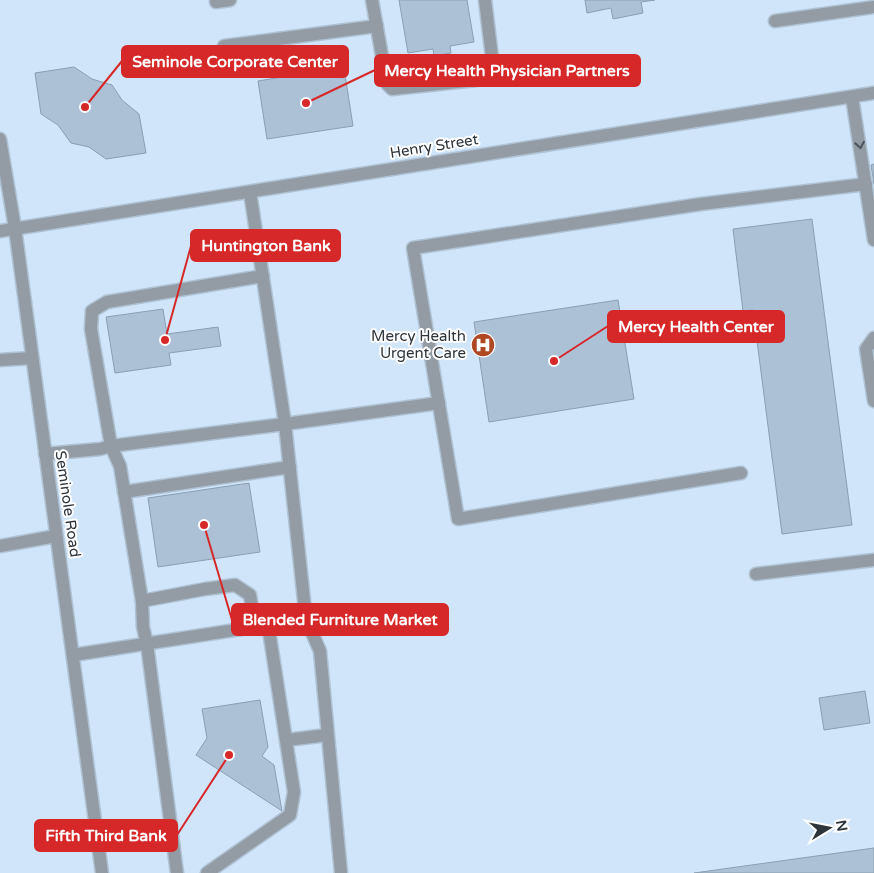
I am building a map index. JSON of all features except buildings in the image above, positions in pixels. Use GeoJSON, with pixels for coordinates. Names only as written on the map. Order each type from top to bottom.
{"type":"FeatureCollection","features":[{"type":"Feature","properties":{"kind":"street"},"geometry":{"type":"LineString","coordinates":[[216,2],[230,0]]}},
{"type":"Feature","properties":{"kind":"street"},"geometry":{"type":"LineString","coordinates":[[372,0],[387,84],[392,89],[476,80],[488,73],[493,65],[485,0]]}},
{"type":"Feature","properties":{"kind":"street"},"geometry":{"type":"LineString","coordinates":[[774,21],[874,7]]}},
{"type":"Feature","properties":{"kind":"street"},"geometry":{"type":"LineString","coordinates":[[224,46],[377,26]]}},
{"type":"Feature","properties":{"kind":"street","name":"Henry Street"},"geometry":{"type":"LineString","coordinates":[[0,231],[874,93]]}},
{"type":"Feature","properties":{"kind":"street"},"geometry":{"type":"LineString","coordinates":[[852,97],[874,240]]}},
{"type":"Feature","properties":{"kind":"street","name":"Seminole Road"},"geometry":{"type":"LineString","coordinates":[[0,139],[15,228],[102,873]]}},
{"type":"Feature","properties":{"kind":"street"},"geometry":{"type":"LineString","coordinates":[[741,473],[458,519],[413,248],[701,204],[866,184]]}},
{"type":"Feature","properties":{"kind":"street"},"geometry":{"type":"LineString","coordinates":[[250,192],[285,424],[306,620],[320,651],[341,873]]}},
{"type":"Feature","properties":{"kind":"street"},"geometry":{"type":"LineString","coordinates":[[177,873],[147,644],[143,627],[142,601],[120,466],[111,446],[91,329],[92,311],[107,302],[263,276]]}},
{"type":"Feature","properties":{"kind":"street"},"geometry":{"type":"LineString","coordinates":[[874,338],[866,349],[874,401]]}},
{"type":"Feature","properties":{"kind":"street"},"geometry":{"type":"LineString","coordinates":[[0,360],[32,358]]}},
{"type":"Feature","properties":{"kind":"street"},"geometry":{"type":"LineString","coordinates":[[45,454],[100,449],[439,403]]}},
{"type":"Feature","properties":{"kind":"street"},"geometry":{"type":"LineString","coordinates":[[124,492],[290,467]]}},
{"type":"Feature","properties":{"kind":"street"},"geometry":{"type":"LineString","coordinates":[[0,546],[56,536]]}},
{"type":"Feature","properties":{"kind":"street"},"geometry":{"type":"LineString","coordinates":[[756,574],[874,560]]}},
{"type":"Feature","properties":{"kind":"street"},"geometry":{"type":"LineString","coordinates":[[142,601],[235,585],[250,595],[262,625],[287,740],[294,792],[290,815],[207,873]]}},
{"type":"Feature","properties":{"kind":"street"},"geometry":{"type":"LineString","coordinates":[[72,655],[262,625],[306,620]]}},
{"type":"Feature","properties":{"kind":"street"},"geometry":{"type":"LineString","coordinates":[[287,740],[327,734]]}},
{"type":"Feature","properties":{"kind":"place","name":"Mercy Health Physician Partners"},"geometry":{"type":"Point","coordinates":[306,103]}},
{"type":"Feature","properties":{"kind":"place","name":"Seminole Corporate Center"},"geometry":{"type":"Point","coordinates":[85,107]}},
{"type":"Feature","properties":{"kind":"place","name":"Huntington Bank"},"geometry":{"type":"Point","coordinates":[165,340]}},
{"type":"Feature","properties":{"kind":"place","name":"Mercy Health Urgent Care"},"geometry":{"type":"Point","coordinates":[483,345]}},
{"type":"Feature","properties":{"kind":"place","name":"Mercy Health Center"},"geometry":{"type":"Point","coordinates":[554,361]}},
{"type":"Feature","properties":{"kind":"place","name":"Blended Furniture Market"},"geometry":{"type":"Point","coordinates":[204,525]}},
{"type":"Feature","properties":{"kind":"place","name":"Fifth Third Bank"},"geometry":{"type":"Point","coordinates":[229,755]}}]}
